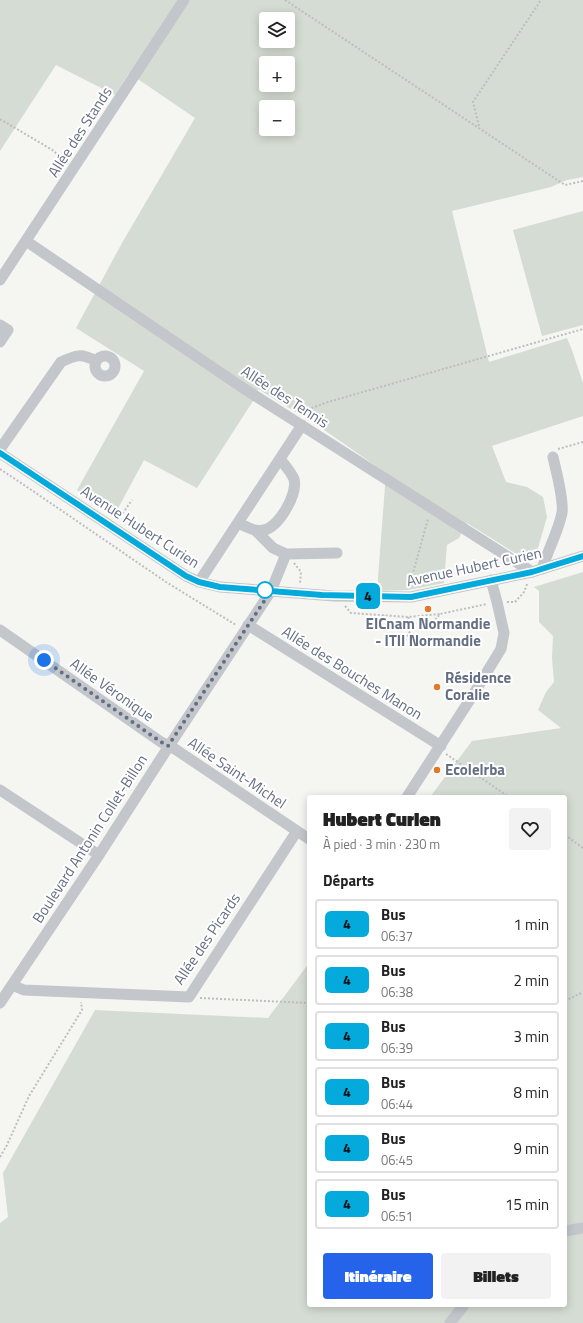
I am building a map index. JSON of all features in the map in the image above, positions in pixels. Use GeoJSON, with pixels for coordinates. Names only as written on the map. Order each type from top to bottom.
{"type":"FeatureCollection","features":[{"type":"Feature","properties":{"kind":"street","name":"Allée des Stands"},"geometry":{"type":"LineString","coordinates":[[0,280],[184,0]]}},
{"type":"Feature","properties":{"kind":"street","name":"Allée des Tennis"},"geometry":{"type":"LineString","coordinates":[[26,241],[243,388],[432,508],[537,571]]}},
{"type":"Feature","properties":{"kind":"street"},"geometry":{"type":"LineString","coordinates":[[0,325],[8,330],[0,342]]}},
{"type":"Feature","properties":{"kind":"street"},"geometry":{"type":"LineString","coordinates":[[0,449],[61,362],[74,356],[86,356],[96,361]]}},
{"type":"Feature","properties":{"kind":"street"},"geometry":{"type":"LineString","coordinates":[[199,582],[280,459],[299,423]]}},
{"type":"Feature","properties":{"kind":"street","name":"Avenue Hubert Curien"},"geometry":{"type":"LineString","coordinates":[[0,453],[186,576],[199,582],[220,587],[334,596],[411,597],[537,571],[583,556]]}},
{"type":"Feature","properties":{"kind":"street"},"geometry":{"type":"LineString","coordinates":[[537,571],[555,536],[562,511],[560,486],[553,457]]}},
{"type":"Feature","properties":{"kind":"street"},"geometry":{"type":"LineString","coordinates":[[256,531],[266,530],[282,517],[291,500],[294,490],[294,480],[280,459]]}},
{"type":"Feature","properties":{"kind":"street"},"geometry":{"type":"LineString","coordinates":[[238,523],[256,531],[273,548],[290,554],[337,553]]}},
{"type":"Feature","properties":{"kind":"street","name":"Boulevard Antonin Collet-Billon"},"geometry":{"type":"LineString","coordinates":[[0,1002],[99,855],[168,746],[271,591],[290,554]]}},
{"type":"Feature","properties":{"kind":"street"},"geometry":{"type":"LineString","coordinates":[[408,795],[501,649],[504,633],[491,580]]}},
{"type":"Feature","properties":{"kind":"street","name":"Allée des Bouches Manon"},"geometry":{"type":"LineString","coordinates":[[247,628],[440,747]]}},
{"type":"Feature","properties":{"kind":"street","name":"Allée Véronique"},"geometry":{"type":"LineString","coordinates":[[0,630],[168,746]]}},
{"type":"Feature","properties":{"kind":"street","name":"Allée Saint-Michel"},"geometry":{"type":"LineString","coordinates":[[168,746],[307,838]]}},
{"type":"Feature","properties":{"kind":"street"},"geometry":{"type":"LineString","coordinates":[[0,790],[99,855]]}},
{"type":"Feature","properties":{"kind":"street","name":"Allée des Picards"},"geometry":{"type":"LineString","coordinates":[[12,985],[24,990],[189,998],[296,831]]}},
{"type":"Feature","properties":{"kind":"street"},"geometry":{"type":"LineString","coordinates":[[567,1231],[583,1228]]}},
{"type":"Feature","properties":{"kind":"street"},"geometry":{"type":"LineString","coordinates":[[450,1323],[462,1307]]}},
{"type":"Feature","properties":{"kind":"path"},"geometry":{"type":"LineString","coordinates":[[285,0],[566,184],[583,181]]}},
{"type":"Feature","properties":{"kind":"path"},"geometry":{"type":"LineString","coordinates":[[479,127],[473,102],[541,0]]}},
{"type":"Feature","properties":{"kind":"path"},"geometry":{"type":"LineString","coordinates":[[0,119],[54,151],[72,171]]}},
{"type":"Feature","properties":{"kind":"path"},"geometry":{"type":"LineString","coordinates":[[299,423],[301,415],[309,409],[328,402],[583,329]]}},
{"type":"Feature","properties":{"kind":"path"},"geometry":{"type":"LineString","coordinates":[[553,457],[552,454],[556,450],[583,442]]}},
{"type":"Feature","properties":{"kind":"path"},"geometry":{"type":"LineString","coordinates":[[0,470],[166,582],[247,628]]}},
{"type":"Feature","properties":{"kind":"path"},"geometry":{"type":"LineString","coordinates":[[113,528],[132,500]]}},
{"type":"Feature","properties":{"kind":"path"},"geometry":{"type":"LineString","coordinates":[[408,590],[432,508]]}},
{"type":"Feature","properties":{"kind":"path"},"geometry":{"type":"LineString","coordinates":[[290,554],[293,562],[301,572],[300,594]]}},
{"type":"Feature","properties":{"kind":"path"},"geometry":{"type":"LineString","coordinates":[[334,596],[351,613],[408,617],[440,614],[497,602],[515,602],[524,592],[537,571]]}},
{"type":"Feature","properties":{"kind":"path"},"geometry":{"type":"LineString","coordinates":[[412,628],[431,625],[440,614]]}},
{"type":"Feature","properties":{"kind":"path"},"geometry":{"type":"LineString","coordinates":[[374,630],[384,615]]}},
{"type":"Feature","properties":{"kind":"path"},"geometry":{"type":"LineString","coordinates":[[408,617],[412,628]]}},
{"type":"Feature","properties":{"kind":"path"},"geometry":{"type":"LineString","coordinates":[[401,647],[412,628]]}},
{"type":"Feature","properties":{"kind":"path"},"geometry":{"type":"LineString","coordinates":[[440,747],[505,795]]}},
{"type":"Feature","properties":{"kind":"path"},"geometry":{"type":"LineString","coordinates":[[567,836],[583,848]]}},
{"type":"Feature","properties":{"kind":"path"},"geometry":{"type":"LineString","coordinates":[[0,1157],[29,1096],[82,1010],[82,1004],[74,992]]}},
{"type":"Feature","properties":{"kind":"path"},"geometry":{"type":"LineString","coordinates":[[567,1000],[583,992]]}},
{"type":"Feature","properties":{"kind":"path"},"geometry":{"type":"LineString","coordinates":[[189,998],[307,1003]]}},
{"type":"Feature","properties":{"kind":"shaded area"},"geometry":{"type":"Polygon","coordinates":[[[0,0],[583,0],[583,177],[567,180],[551,187],[452,211],[489,362],[567,338],[583,383],[583,416],[492,446],[506,482],[527,487],[543,497],[547,517],[536,555],[526,560],[467,523],[459,538],[447,545],[444,583],[408,590],[377,591],[386,473],[317,425],[258,389],[253,401],[197,488],[144,460],[115,514],[77,490],[144,371],[76,328],[122,243],[195,118],[129,73],[115,95],[56,65],[0,151],[0,0]]]}},
{"type":"Feature","properties":{"kind":"shaded area"},"geometry":{"type":"Polygon","coordinates":[[[583,211],[583,325],[542,336],[513,230],[583,211]]]}},
{"type":"Feature","properties":{"kind":"shaded area"},"geometry":{"type":"Polygon","coordinates":[[[583,572],[583,1323],[0,1323],[0,1223],[8,1217],[3,1173],[95,1010],[268,1018],[307,966],[307,1307],[567,1307],[567,795],[432,795],[472,741],[561,728],[538,710],[546,692],[554,682],[552,658],[553,636],[539,622],[539,591],[534,587],[583,572]]]}},
{"type":"Feature","properties":{"kind":"bus line","name":"4"},"geometry":{"type":"LineString","coordinates":[[0,453],[186,576],[199,582],[220,587],[334,596],[411,597],[532,572],[583,556]]}},
{"type":"Feature","properties":{"kind":"place","name":"EICnam Normandie - ITII Normandie"},"geometry":{"type":"Point","coordinates":[428,609]}},
{"type":"Feature","properties":{"kind":"place","name":"Résidence Coralie"},"geometry":{"type":"Point","coordinates":[437,687]}},
{"type":"Feature","properties":{"kind":"place","name":"Ecolelrba"},"geometry":{"type":"Point","coordinates":[437,770]}},
{"type":"Feature","properties":{"kind":"route"},"geometry":{"type":"LineString","coordinates":[[44,660],[168,746],[271,591],[265,590]]}}]}
